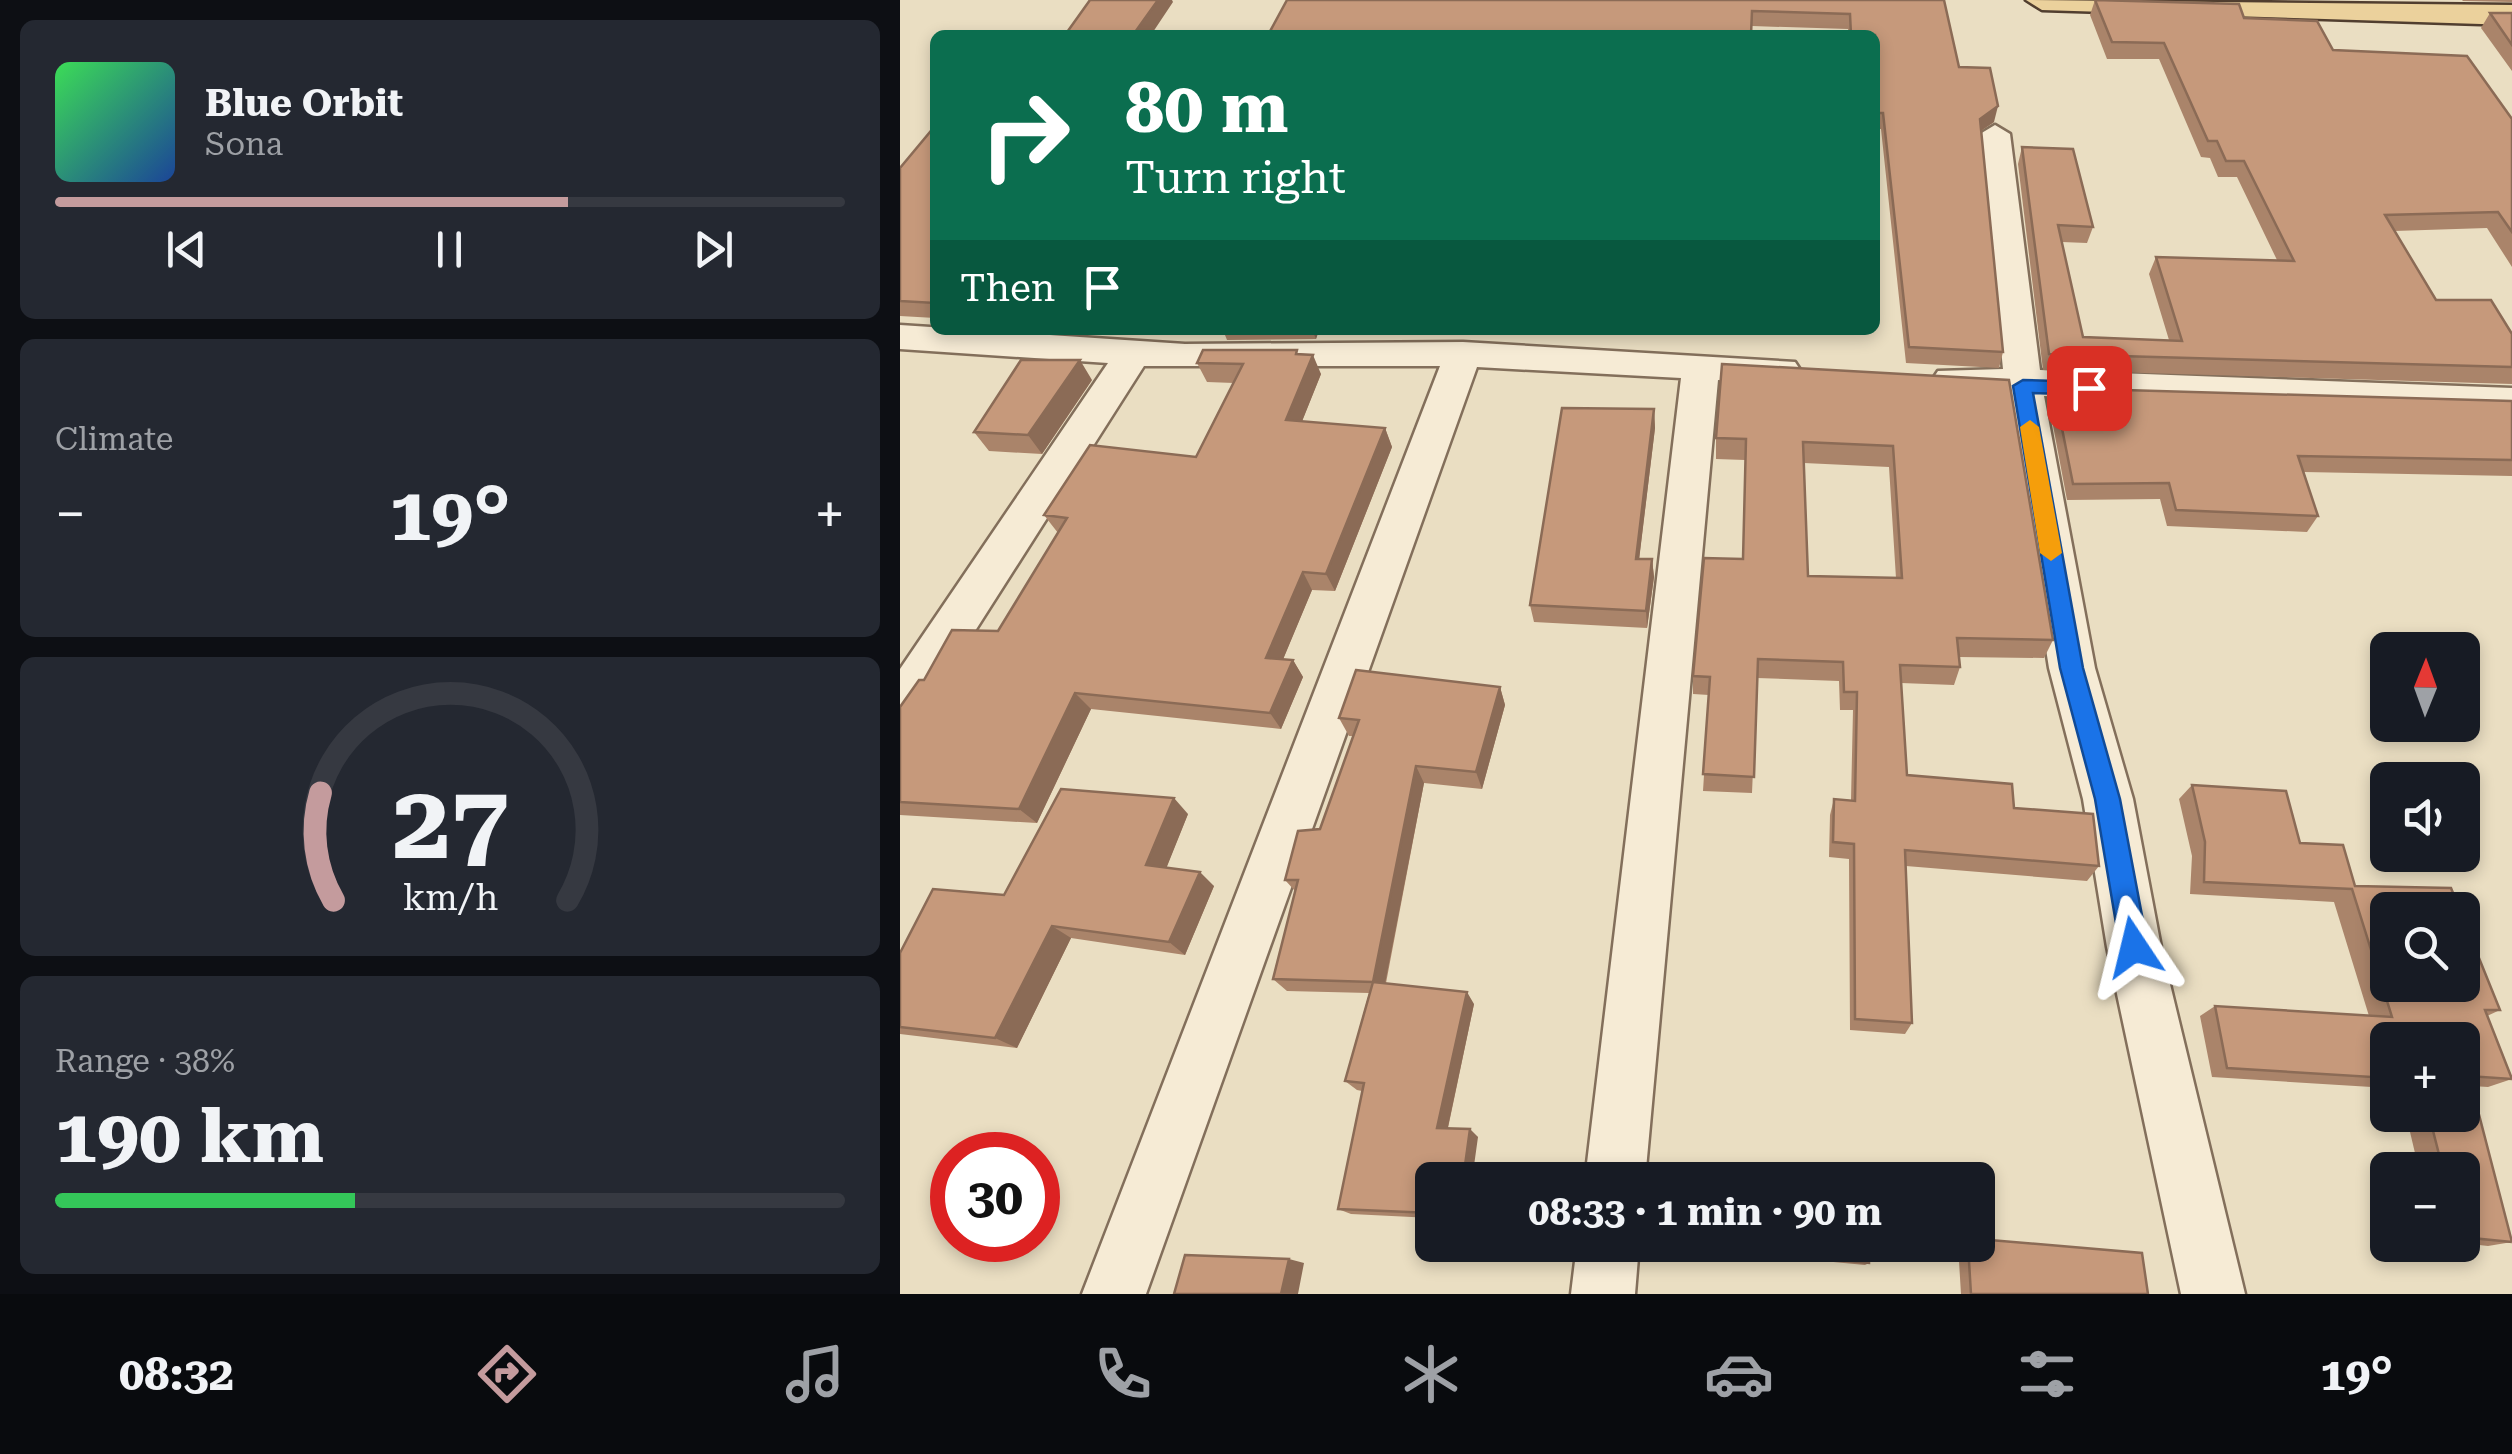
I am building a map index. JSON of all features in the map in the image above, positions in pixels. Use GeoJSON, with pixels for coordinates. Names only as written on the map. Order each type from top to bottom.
{"type":"FeatureCollection","features":[{"type":"Feature","properties":{"kind":"main road"},"geometry":{"type":"LineString","coordinates":[[2042,0],[2512,15]]}},
{"type":"Feature","properties":{"kind":"street"},"geometry":{"type":"LineString","coordinates":[[1996,134],[2023,386],[2072,668],[2108,799],[2134,947],[2213,1294]]}},
{"type":"Feature","properties":{"kind":"street"},"geometry":{"type":"LineString","coordinates":[[900,337],[1185,356],[1463,354],[1819,373]]}},
{"type":"Feature","properties":{"kind":"street"},"geometry":{"type":"LineString","coordinates":[[900,708],[1134,352]]}},
{"type":"Feature","properties":{"kind":"street"},"geometry":{"type":"LineString","coordinates":[[1114,1294],[1463,354]]}},
{"type":"Feature","properties":{"kind":"street"},"geometry":{"type":"LineString","coordinates":[[1617,1162],[1701,366]]}},
{"type":"Feature","properties":{"kind":"street"},"geometry":{"type":"LineString","coordinates":[[1917,378],[2023,386],[2512,401]]}},
{"type":"Feature","properties":{"kind":"street"},"geometry":{"type":"LineString","coordinates":[[1603,1294],[1606,1262]]}},
{"type":"Feature","properties":{"kind":"building"},"geometry":{"type":"Polygon","coordinates":[[[1090,0],[1158,0],[1137,30],[1069,30],[1090,0]]]}},
{"type":"Feature","properties":{"kind":"building"},"geometry":{"type":"Polygon","coordinates":[[[1287,0],[1944,0],[1959,67],[1990,68],[1998,106],[1980,119],[2003,352],[1909,347],[1880,113],[1880,30],[1851,30],[1850,14],[1752,11],[1751,30],[1271,30],[1287,0]]]}},
{"type":"Feature","properties":{"kind":"building"},"geometry":{"type":"Polygon","coordinates":[[[2095,0],[2239,4],[2244,18],[2317,21],[2333,50],[2467,56],[2512,119],[2512,232],[2498,212],[2385,215],[2436,300],[2491,300],[2512,334],[2512,367],[2049,354],[2022,147],[2073,149],[2093,227],[2058,225],[2083,337],[2182,341],[2156,257],[2294,261],[2244,161],[2226,161],[2217,141],[2208,141],[2164,43],[2112,42],[2095,0]]]}},
{"type":"Feature","properties":{"kind":"building"},"geometry":{"type":"Polygon","coordinates":[[[2490,13],[2512,13],[2512,45],[2490,13]]]}},
{"type":"Feature","properties":{"kind":"building"},"geometry":{"type":"Polygon","coordinates":[[[930,132],[930,303],[900,301],[900,168],[930,132]]]}},
{"type":"Feature","properties":{"kind":"building"},"geometry":{"type":"Polygon","coordinates":[[[1203,350],[1297,350],[1296,354],[1313,355],[1286,420],[1385,428],[1326,574],[1303,572],[1266,658],[1293,660],[1270,713],[1075,693],[1019,809],[900,802],[900,707],[919,680],[924,680],[952,630],[998,631],[1067,518],[1044,515],[1090,445],[1196,457],[1243,364],[1197,363],[1203,350]]]}},
{"type":"Feature","properties":{"kind":"building"},"geometry":{"type":"Polygon","coordinates":[[[1021,360],[1080,360],[1028,435],[974,432],[1021,360]]]}},
{"type":"Feature","properties":{"kind":"building"},"geometry":{"type":"Polygon","coordinates":[[[1722,364],[2009,380],[2053,640],[1957,638],[1960,667],[1900,665],[1907,775],[2012,784],[2014,808],[2093,814],[2099,866],[1905,850],[1912,1023],[1855,1019],[1854,844],[1833,842],[1834,799],[1855,801],[1857,692],[1844,692],[1843,662],[1758,659],[1754,777],[1703,774],[1710,677],[1693,676],[1704,558],[1743,559],[1746,439],[1716,438],[1722,364]],[[1803,442],[1808,576],[1902,578],[1893,446],[1803,442]]]}},
{"type":"Feature","properties":{"kind":"building"},"geometry":{"type":"Polygon","coordinates":[[[2054,388],[2512,401],[2512,460],[2298,456],[2318,516],[2176,510],[2169,483],[2073,484],[2054,388]]]}},
{"type":"Feature","properties":{"kind":"building"},"geometry":{"type":"Polygon","coordinates":[[[1562,408],[1654,409],[1636,559],[1652,559],[1646,611],[1530,605],[1562,408]]]}},
{"type":"Feature","properties":{"kind":"building"},"geometry":{"type":"Polygon","coordinates":[[[1356,670],[1500,687],[1476,772],[1416,766],[1373,982],[1273,979],[1298,880],[1285,880],[1298,831],[1320,829],[1359,720],[1339,718],[1356,670]]]}},
{"type":"Feature","properties":{"kind":"building"},"geometry":{"type":"Polygon","coordinates":[[[2192,785],[2286,791],[2300,843],[2343,845],[2355,886],[2451,888],[2453,892],[2370,892],[2370,947],[2352,889],[2204,882],[2205,842],[2192,785]]]}},
{"type":"Feature","properties":{"kind":"building"},"geometry":{"type":"Polygon","coordinates":[[[1061,789],[1174,798],[1146,865],[1200,872],[1169,942],[1052,926],[995,1038],[900,1027],[900,953],[933,889],[1004,895],[1061,789]]]}},
{"type":"Feature","properties":{"kind":"building"},"geometry":{"type":"Polygon","coordinates":[[[2480,961],[2500,1010],[2485,1010],[2512,1079],[2480,1077],[2480,1022],[2370,1022],[2370,1077],[2227,1068],[2215,1006],[2392,1017],[2387,1002],[2480,1002],[2480,961]]]}},
{"type":"Feature","properties":{"kind":"building"},"geometry":{"type":"Polygon","coordinates":[[[1373,982],[1467,992],[1437,1128],[1470,1129],[1465,1162],[1415,1162],[1415,1212],[1338,1209],[1364,1083],[1345,1081],[1373,982]]]}},
{"type":"Feature","properties":{"kind":"building"},"geometry":{"type":"Polygon","coordinates":[[[2480,1118],[2512,1242],[2480,1239],[2480,1152],[2438,1152],[2433,1132],[2480,1132],[2480,1118]]]}},
{"type":"Feature","properties":{"kind":"building"},"geometry":{"type":"Polygon","coordinates":[[[1995,1240],[2142,1253],[2148,1294],[1971,1294],[1969,1262],[1995,1262],[1995,1240]]]}},
{"type":"Feature","properties":{"kind":"building"},"geometry":{"type":"Polygon","coordinates":[[[1185,1255],[1289,1259],[1281,1294],[1174,1294],[1185,1255]]]}},
{"type":"Feature","properties":{"kind":"slow traffic"},"geometry":{"type":"LineString","coordinates":[[2030,427],[2051,553]]}},
{"type":"Feature","properties":{"kind":"route"},"geometry":{"type":"LineString","coordinates":[[2089,388],[2023,386],[2072,668],[2108,799],[2134,947]]}}]}
